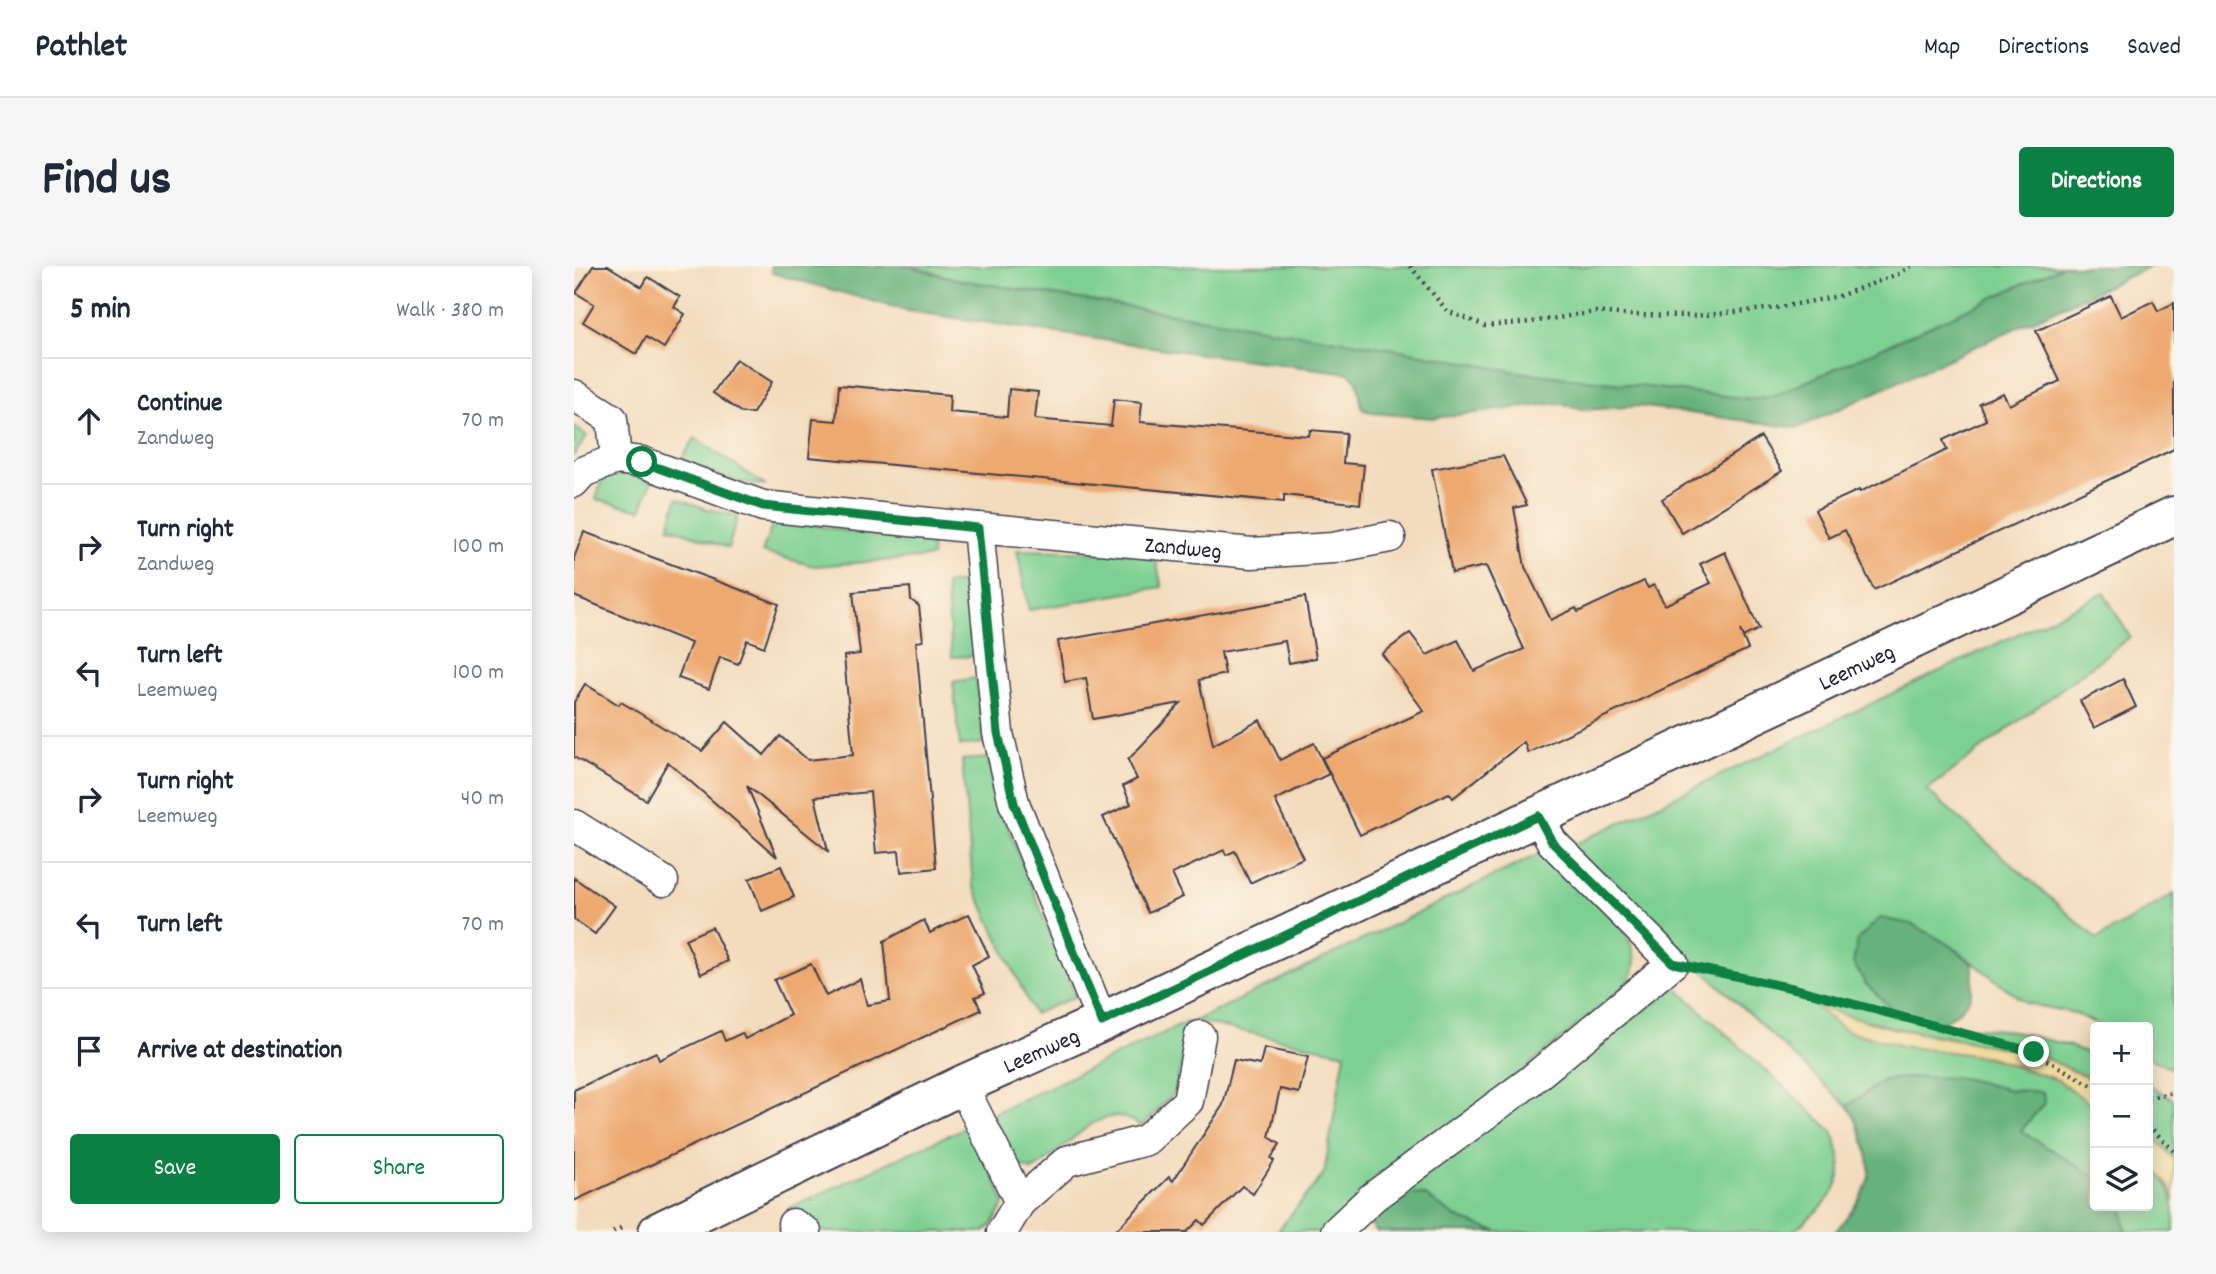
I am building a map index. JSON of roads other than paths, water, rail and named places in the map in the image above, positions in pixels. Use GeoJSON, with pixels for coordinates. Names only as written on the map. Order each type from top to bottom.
{"type":"FeatureCollection","features":[{"type":"Feature","properties":{"kind":"street"},"geometry":{"type":"LineString","coordinates":[[574,395],[612,418],[615,458],[583,472],[574,482]]}},
{"type":"Feature","properties":{"kind":"street","name":"Zandweg"},"geometry":{"type":"LineString","coordinates":[[615,458],[642,462],[763,506],[978,528],[1252,553],[1333,548],[1390,537]]}},
{"type":"Feature","properties":{"kind":"street","name":"Leemweg"},"geometry":{"type":"LineString","coordinates":[[658,1232],[962,1085],[1102,1022],[2174,516]]}},
{"type":"Feature","properties":{"kind":"street"},"geometry":{"type":"LineString","coordinates":[[978,528],[998,733],[1014,803],[1102,1022]]}},
{"type":"Feature","properties":{"kind":"street"},"geometry":{"type":"LineString","coordinates":[[1336,1232],[1373,1197],[1529,1082],[1673,963],[1552,842],[1538,816]]}},
{"type":"Feature","properties":{"kind":"street"},"geometry":{"type":"LineString","coordinates":[[574,825],[663,881]]}},
{"type":"Feature","properties":{"kind":"street"},"geometry":{"type":"LineString","coordinates":[[1002,1232],[1020,1202],[1067,1161],[1146,1140],[1188,1101],[1200,1036]]}},
{"type":"Feature","properties":{"kind":"street"},"geometry":{"type":"LineString","coordinates":[[962,1085],[1020,1202]]}}]}
